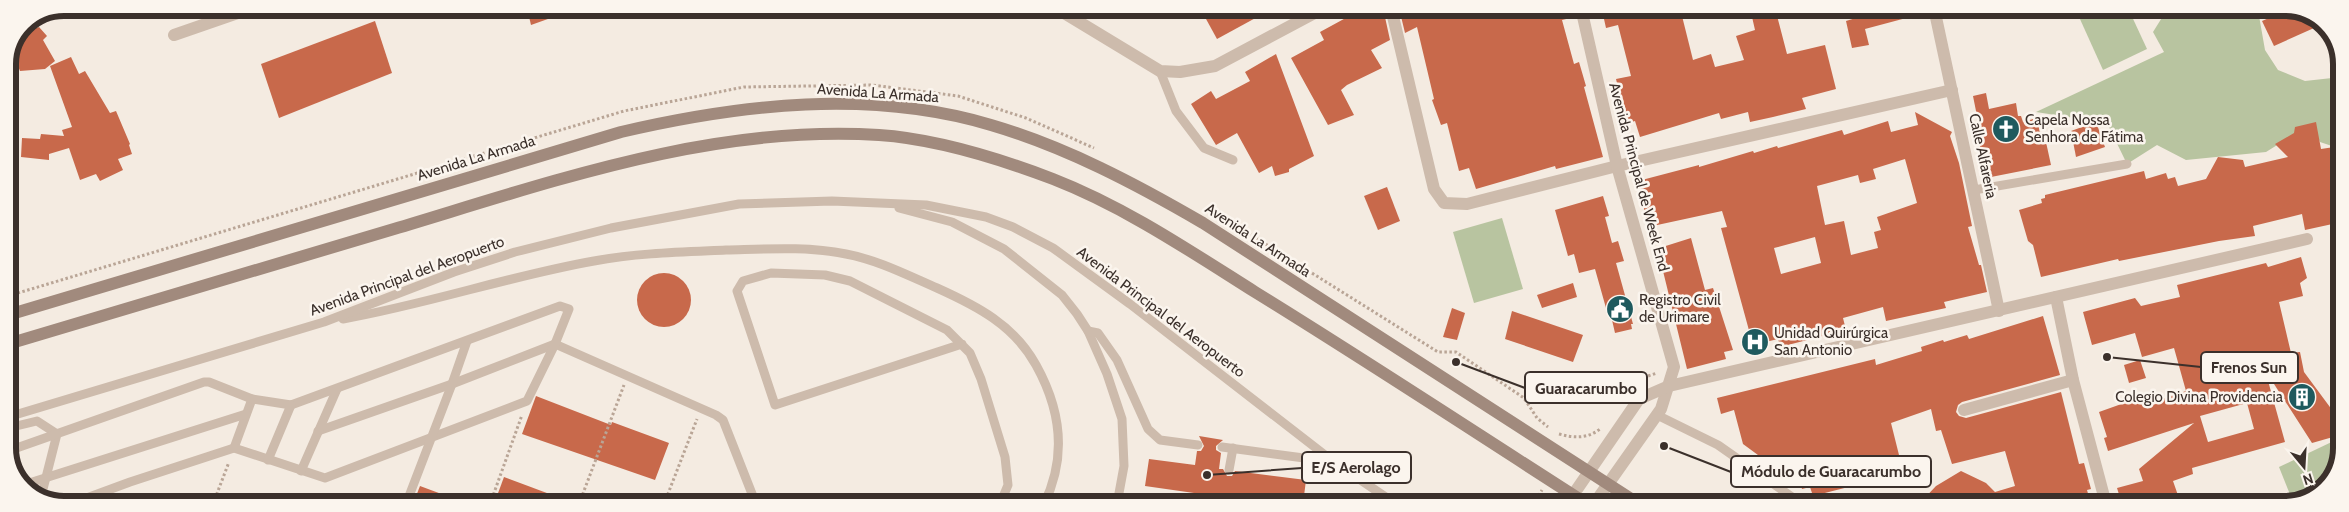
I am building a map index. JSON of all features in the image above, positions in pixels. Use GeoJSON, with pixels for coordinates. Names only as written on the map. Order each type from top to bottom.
{"type":"FeatureCollection","features":[{"type":"Feature","properties":{"kind":"main road","name":"Avenida La Armada"},"geometry":{"type":"LineString","coordinates":[[16,313],[630,130],[669,121],[753,108],[814,105],[898,108],[944,114],[990,125],[1041,142],[1151,193],[1203,223],[1627,496]]}},
{"type":"Feature","properties":{"kind":"main road"},"geometry":{"type":"LineString","coordinates":[[16,342],[502,196],[638,159],[688,148],[780,137],[880,135],[930,142],[974,153],[1056,180],[1098,200],[1154,230],[1365,360],[1573,495]]}},
{"type":"Feature","properties":{"kind":"street"},"geometry":{"type":"LineString","coordinates":[[174,35],[216,16]]}},
{"type":"Feature","properties":{"kind":"street"},"geometry":{"type":"LineString","coordinates":[[1076,16],[1160,71],[1180,72],[1215,66],[1309,16]]}},
{"type":"Feature","properties":{"kind":"street"},"geometry":{"type":"LineString","coordinates":[[1393,16],[1434,189],[1444,203],[1467,204],[1617,166],[1952,90]]}},
{"type":"Feature","properties":{"kind":"street","name":"Avenida Principal de Week End"},"geometry":{"type":"LineString","coordinates":[[1583,16],[1617,166],[1674,367]]}},
{"type":"Feature","properties":{"kind":"street","name":"Calle Alfareria"},"geometry":{"type":"LineString","coordinates":[[1936,16],[1998,311]]}},
{"type":"Feature","properties":{"kind":"street"},"geometry":{"type":"LineString","coordinates":[[1573,495],[1639,399],[1669,386],[2307,239]]}},
{"type":"Feature","properties":{"kind":"street"},"geometry":{"type":"LineString","coordinates":[[2056,297],[2073,380],[2104,496]]}},
{"type":"Feature","properties":{"kind":"street"},"geometry":{"type":"LineString","coordinates":[[1599,496],[1657,415],[1669,386],[1674,367]]}},
{"type":"Feature","properties":{"kind":"street"},"geometry":{"type":"LineString","coordinates":[[1964,410],[2073,380]]}},
{"type":"Feature","properties":{"kind":"lane"},"geometry":{"type":"LineString","coordinates":[[1160,71],[1176,111],[1204,148],[1233,160]]}},
{"type":"Feature","properties":{"kind":"lane"},"geometry":{"type":"LineString","coordinates":[[1974,190],[2128,164]]}},
{"type":"Feature","properties":{"kind":"lane","name":"Avenida Principal del Aeropuerto"},"geometry":{"type":"LineString","coordinates":[[16,415],[324,322],[454,272],[506,255],[652,219],[739,204],[772,202],[832,201],[926,205],[986,217],[1013,227],[1053,248],[1130,304],[1334,462],[1384,496]]}},
{"type":"Feature","properties":{"kind":"lane","name":"Avenida Principal del Aeropuerto"},"geometry":{"type":"LineString","coordinates":[[884,204],[952,222],[1004,249],[1062,295],[1088,331],[1107,374],[1122,420],[1124,466],[1118,496]]}},
{"type":"Feature","properties":{"kind":"lane"},"geometry":{"type":"LineString","coordinates":[[324,322],[379,312],[476,286],[556,268],[624,257],[754,249],[827,251],[848,254],[886,265],[960,298],[993,317],[1020,341],[1030,353],[1047,384],[1056,415],[1059,436],[1056,470],[1048,496]]}},
{"type":"Feature","properties":{"kind":"lane"},"geometry":{"type":"LineString","coordinates":[[962,344],[775,405],[737,291],[743,281],[771,273],[825,275],[850,281],[947,330],[962,344],[970,353],[981,379],[1005,457],[1008,485],[1003,496]]}},
{"type":"Feature","properties":{"kind":"lane"},"geometry":{"type":"LineString","coordinates":[[16,448],[204,382],[209,382],[252,399],[291,405],[560,306],[567,306],[569,309],[555,344],[527,401],[325,478],[234,448],[130,482],[94,496]]}},
{"type":"Feature","properties":{"kind":"lane"},"geometry":{"type":"LineString","coordinates":[[1088,331],[1098,332],[1117,360],[1148,429],[1160,440],[1198,445]]}},
{"type":"Feature","properties":{"kind":"lane"},"geometry":{"type":"LineString","coordinates":[[409,496],[433,436],[466,341]]}},
{"type":"Feature","properties":{"kind":"lane"},"geometry":{"type":"LineString","coordinates":[[318,431],[452,384],[555,344],[702,407],[723,420],[753,496]]}},
{"type":"Feature","properties":{"kind":"lane"},"geometry":{"type":"LineString","coordinates":[[301,471],[337,389]]}},
{"type":"Feature","properties":{"kind":"lane"},"geometry":{"type":"LineString","coordinates":[[234,448],[252,399]]}},
{"type":"Feature","properties":{"kind":"lane"},"geometry":{"type":"LineString","coordinates":[[268,460],[291,405]]}},
{"type":"Feature","properties":{"kind":"lane"},"geometry":{"type":"LineString","coordinates":[[32,483],[246,414]]}},
{"type":"Feature","properties":{"kind":"lane"},"geometry":{"type":"LineString","coordinates":[[1657,415],[1718,445],[1791,496]]}},
{"type":"Feature","properties":{"kind":"lane"},"geometry":{"type":"LineString","coordinates":[[16,426],[37,421],[57,434]]}},
{"type":"Feature","properties":{"kind":"lane"},"geometry":{"type":"LineString","coordinates":[[42,490],[57,434]]}},
{"type":"Feature","properties":{"kind":"lane"},"geometry":{"type":"LineString","coordinates":[[1222,447],[1334,462]]}},
{"type":"Feature","properties":{"kind":"lane"},"geometry":{"type":"LineString","coordinates":[[1230,470],[1233,448]]}},
{"type":"Feature","properties":{"kind":"path"},"geometry":{"type":"LineString","coordinates":[[16,294],[624,111],[744,87],[872,85],[958,96],[1026,118],[1096,148]]}},
{"type":"Feature","properties":{"kind":"path"},"geometry":{"type":"LineString","coordinates":[[1233,223],[1438,352],[1456,352],[1524,398],[1537,418],[1558,434],[1577,438],[1594,433],[1604,426]]}},
{"type":"Feature","properties":{"kind":"path"},"geometry":{"type":"LineString","coordinates":[[1631,387],[1636,380],[1674,367]]}},
{"type":"Feature","properties":{"kind":"path"},"geometry":{"type":"LineString","coordinates":[[582,496],[628,376]]}},
{"type":"Feature","properties":{"kind":"path"},"geometry":{"type":"LineString","coordinates":[[493,496],[527,401]]}},
{"type":"Feature","properties":{"kind":"path"},"geometry":{"type":"LineString","coordinates":[[667,496],[702,407]]}},
{"type":"Feature","properties":{"kind":"path"},"geometry":{"type":"LineString","coordinates":[[216,496],[234,448]]}},
{"type":"Feature","properties":{"kind":"green space"},"geometry":{"type":"Polygon","coordinates":[[[2079,16],[2132,16],[2147,49],[2103,70],[2079,16]]]}},
{"type":"Feature","properties":{"kind":"green space"},"geometry":{"type":"Polygon","coordinates":[[[2163,16],[2259,16],[2265,50],[2278,70],[2305,81],[2333,78],[2333,146],[2320,142],[2311,124],[2266,152],[2186,160],[2157,145],[2127,164],[2107,123],[2036,112],[2164,52],[2153,32],[2163,16]]]}},
{"type":"Feature","properties":{"kind":"green space"},"geometry":{"type":"Polygon","coordinates":[[[1502,218],[1523,289],[1474,303],[1453,232],[1502,218]]]}},
{"type":"Feature","properties":{"kind":"green space"},"geometry":{"type":"Polygon","coordinates":[[[2333,441],[2332,457],[2326,472],[2309,489],[2290,495],[2279,467],[2333,441]]]}},
{"type":"Feature","properties":{"kind":"building"},"geometry":{"type":"Polygon","coordinates":[[[529,16],[556,16],[531,25],[529,16]]]}},
{"type":"Feature","properties":{"kind":"building"},"geometry":{"type":"Polygon","coordinates":[[[1204,16],[1259,16],[1217,39],[1204,16]]]}},
{"type":"Feature","properties":{"kind":"building"},"geometry":{"type":"Polygon","coordinates":[[[1349,16],[1385,16],[1390,40],[1371,50],[1382,68],[1347,85],[1341,90],[1354,115],[1328,125],[1291,58],[1324,40],[1320,32],[1349,16]]]}},
{"type":"Feature","properties":{"kind":"building"},"geometry":{"type":"Polygon","coordinates":[[[1401,16],[1575,16],[1562,20],[1574,64],[1579,62],[1603,157],[1556,169],[1555,166],[1476,189],[1469,168],[1459,171],[1447,123],[1441,125],[1432,100],[1434,99],[1417,27],[1405,33],[1401,16]]]}},
{"type":"Feature","properties":{"kind":"building"},"geometry":{"type":"Polygon","coordinates":[[[1603,16],[1682,16],[1693,60],[1711,54],[1715,67],[1744,60],[1736,36],[1755,30],[1752,16],[1777,16],[1787,54],[1825,45],[1836,89],[1802,98],[1806,109],[1750,122],[1748,112],[1721,119],[1719,113],[1640,137],[1635,121],[1626,124],[1616,79],[1631,76],[1618,25],[1606,28],[1603,16]]]}},
{"type":"Feature","properties":{"kind":"building"},"geometry":{"type":"Polygon","coordinates":[[[1862,16],[1914,16],[1865,29],[1869,45],[1852,48],[1846,21],[1862,16]]]}},
{"type":"Feature","properties":{"kind":"building"},"geometry":{"type":"Polygon","coordinates":[[[2274,16],[2294,17],[2315,27],[2274,46],[2262,21],[2274,16]]]}},
{"type":"Feature","properties":{"kind":"building"},"geometry":{"type":"Polygon","coordinates":[[[375,21],[392,73],[279,118],[261,64],[375,21]]]}},
{"type":"Feature","properties":{"kind":"building"},"geometry":{"type":"Polygon","coordinates":[[[35,26],[37,28],[39,27],[47,36],[43,40],[55,61],[45,69],[20,71],[18,66],[16,67],[17,55],[24,38],[35,26]]]}},
{"type":"Feature","properties":{"kind":"building"},"geometry":{"type":"Polygon","coordinates":[[[1276,54],[1314,156],[1289,169],[1289,172],[1275,176],[1272,166],[1259,173],[1237,133],[1216,145],[1191,104],[1211,91],[1216,99],[1250,81],[1245,72],[1276,54]]]}},
{"type":"Feature","properties":{"kind":"building"},"geometry":{"type":"Polygon","coordinates":[[[71,57],[79,74],[85,71],[110,113],[116,111],[130,144],[132,154],[118,159],[123,170],[100,181],[96,174],[80,180],[69,148],[49,154],[49,160],[21,157],[22,138],[40,139],[41,134],[64,136],[62,130],[72,127],[50,66],[71,57]]]}},
{"type":"Feature","properties":{"kind":"building"},"geometry":{"type":"Polygon","coordinates":[[[1986,93],[1989,109],[2016,103],[2018,116],[2021,116],[2023,122],[2037,118],[2040,134],[2044,133],[2051,165],[1991,177],[1987,158],[1983,159],[1975,126],[1979,126],[1973,96],[1986,93]]]}},
{"type":"Feature","properties":{"kind":"building"},"geometry":{"type":"Polygon","coordinates":[[[1915,112],[1952,132],[1950,136],[1959,163],[1972,226],[1968,227],[1979,265],[1981,265],[1987,292],[1944,302],[1946,308],[1886,321],[1883,307],[1843,318],[1846,330],[1780,347],[1778,339],[1753,345],[1721,228],[1727,227],[1722,211],[1648,227],[1638,181],[1699,165],[1699,167],[1753,151],[1754,153],[1777,146],[1778,148],[1842,130],[1844,135],[1888,121],[1891,132],[1918,125],[1915,112]],[[1905,159],[1873,169],[1876,179],[1860,183],[1858,175],[1817,186],[1825,225],[1844,221],[1851,255],[1878,248],[1874,232],[1881,230],[1877,217],[1917,203],[1905,159]],[[1815,237],[1774,248],[1781,274],[1821,263],[1815,237]]]}},
{"type":"Feature","properties":{"kind":"building"},"geometry":{"type":"Polygon","coordinates":[[[2096,122],[2105,147],[2076,157],[2071,131],[2096,122]]]}},
{"type":"Feature","properties":{"kind":"building"},"geometry":{"type":"Polygon","coordinates":[[[2316,122],[2321,149],[2333,147],[2333,224],[2305,230],[2302,214],[2253,226],[2255,236],[2219,241],[2119,261],[2118,259],[2041,277],[2033,245],[2028,241],[2019,210],[2042,203],[2041,199],[2045,198],[2045,195],[2144,171],[2146,179],[2166,173],[2168,179],[2175,177],[2178,186],[2206,179],[2218,157],[2243,160],[2245,167],[2288,157],[2275,144],[2294,133],[2295,127],[2316,122]]]}},
{"type":"Feature","properties":{"kind":"building"},"geometry":{"type":"Polygon","coordinates":[[[1387,187],[1400,221],[1378,230],[1364,196],[1387,187]]]}},
{"type":"Feature","properties":{"kind":"building"},"geometry":{"type":"Polygon","coordinates":[[[1603,196],[1609,216],[1605,217],[1612,243],[1618,241],[1624,261],[1616,263],[1633,324],[1631,324],[1632,329],[1615,333],[1609,307],[1606,308],[1595,269],[1579,273],[1574,254],[1568,256],[1555,210],[1603,196]]]}},
{"type":"Feature","properties":{"kind":"building"},"geometry":{"type":"Polygon","coordinates":[[[1691,238],[1705,290],[1713,288],[1733,350],[1724,352],[1726,359],[1687,369],[1663,271],[1659,272],[1653,250],[1691,238]]]}},
{"type":"Feature","properties":{"kind":"building"},"geometry":{"type":"Polygon","coordinates":[[[2301,257],[2307,278],[2300,283],[2303,296],[2279,302],[2291,353],[2300,352],[2304,372],[2333,411],[2333,437],[2312,443],[2265,370],[2285,442],[2192,468],[2193,474],[2173,481],[2178,496],[2120,496],[2117,488],[2143,481],[2139,469],[2194,423],[2108,451],[2104,438],[2107,437],[2099,412],[2141,397],[2144,405],[2186,391],[2174,348],[2142,357],[2135,333],[2092,345],[2083,312],[2135,298],[2141,306],[2180,297],[2177,285],[2266,263],[2268,267],[2301,257]],[[2247,403],[2200,416],[2208,442],[2254,429],[2247,403]]]}},
{"type":"Feature","properties":{"kind":"building"},"geometry":{"type":"Polygon","coordinates":[[[659,273],[669,273],[683,281],[689,290],[691,300],[689,310],[683,319],[669,327],[659,327],[649,322],[642,315],[637,305],[637,295],[642,285],[649,278],[659,273]]]}},
{"type":"Feature","properties":{"kind":"building"},"geometry":{"type":"Polygon","coordinates":[[[1573,283],[1577,297],[1542,308],[1537,295],[1573,283]]]}},
{"type":"Feature","properties":{"kind":"building"},"geometry":{"type":"Polygon","coordinates":[[[1452,308],[1465,313],[1457,340],[1443,337],[1452,308]]]}},
{"type":"Feature","properties":{"kind":"building"},"geometry":{"type":"Polygon","coordinates":[[[1512,311],[1583,335],[1573,362],[1505,339],[1512,311]]]}},
{"type":"Feature","properties":{"kind":"building"},"geometry":{"type":"Polygon","coordinates":[[[2043,316],[2060,375],[1962,402],[1958,405],[1956,412],[1959,416],[1966,418],[2061,392],[2079,464],[2084,463],[2091,489],[2087,490],[2089,496],[1927,496],[1936,486],[1961,471],[1986,483],[1995,492],[2015,486],[2005,451],[1952,464],[1941,430],[1936,431],[1931,409],[1891,423],[1901,463],[1870,470],[1872,481],[1813,496],[1810,487],[1802,489],[1799,478],[1792,480],[1788,468],[1777,469],[1743,444],[1734,410],[1721,414],[1717,398],[1875,359],[1876,365],[1922,351],[1921,347],[1943,340],[1944,342],[1967,335],[1969,339],[2043,316]]]}},
{"type":"Feature","properties":{"kind":"building"},"geometry":{"type":"Polygon","coordinates":[[[2140,360],[2146,378],[2129,383],[2124,365],[2140,360]]]}},
{"type":"Feature","properties":{"kind":"building"},"geometry":{"type":"Polygon","coordinates":[[[536,396],[611,425],[612,422],[669,443],[655,480],[522,434],[536,396]]]}},
{"type":"Feature","properties":{"kind":"building"},"geometry":{"type":"Polygon","coordinates":[[[1199,436],[1223,440],[1216,446],[1216,450],[1221,453],[1219,469],[1223,469],[1227,476],[1232,476],[1235,471],[1306,480],[1304,496],[1231,496],[1227,493],[1221,496],[1193,496],[1194,493],[1145,486],[1149,459],[1195,465],[1197,451],[1201,451],[1204,446],[1199,436]]]}},
{"type":"Feature","properties":{"kind":"building"},"geometry":{"type":"Polygon","coordinates":[[[504,477],[555,496],[497,496],[504,477]]]}},
{"type":"Feature","properties":{"kind":"building"},"geometry":{"type":"Polygon","coordinates":[[[420,486],[447,496],[416,496],[420,486]]]}},
{"type":"Feature","properties":{"kind":"place","name":"Capela Nossa Senhora de Fátima"},"geometry":{"type":"Point","coordinates":[2006,129]}},
{"type":"Feature","properties":{"kind":"place","name":"Registro Civil de Urimare"},"geometry":{"type":"Point","coordinates":[1620,309]}},
{"type":"Feature","properties":{"kind":"place","name":"Unidad Quirúrgica San Antonio"},"geometry":{"type":"Point","coordinates":[1755,342]}},
{"type":"Feature","properties":{"kind":"place","name":"Frenos Sun"},"geometry":{"type":"Point","coordinates":[2107,357]}},
{"type":"Feature","properties":{"kind":"place","name":"Guaracarumbo"},"geometry":{"type":"Point","coordinates":[1456,362]}},
{"type":"Feature","properties":{"kind":"place","name":"Colegio Divina Providencia"},"geometry":{"type":"Point","coordinates":[2302,397]}},
{"type":"Feature","properties":{"kind":"place","name":"Módulo de Guaracarumbo"},"geometry":{"type":"Point","coordinates":[1664,446]}},
{"type":"Feature","properties":{"kind":"place","name":"E/S Aerolago"},"geometry":{"type":"Point","coordinates":[1207,475]}}]}
